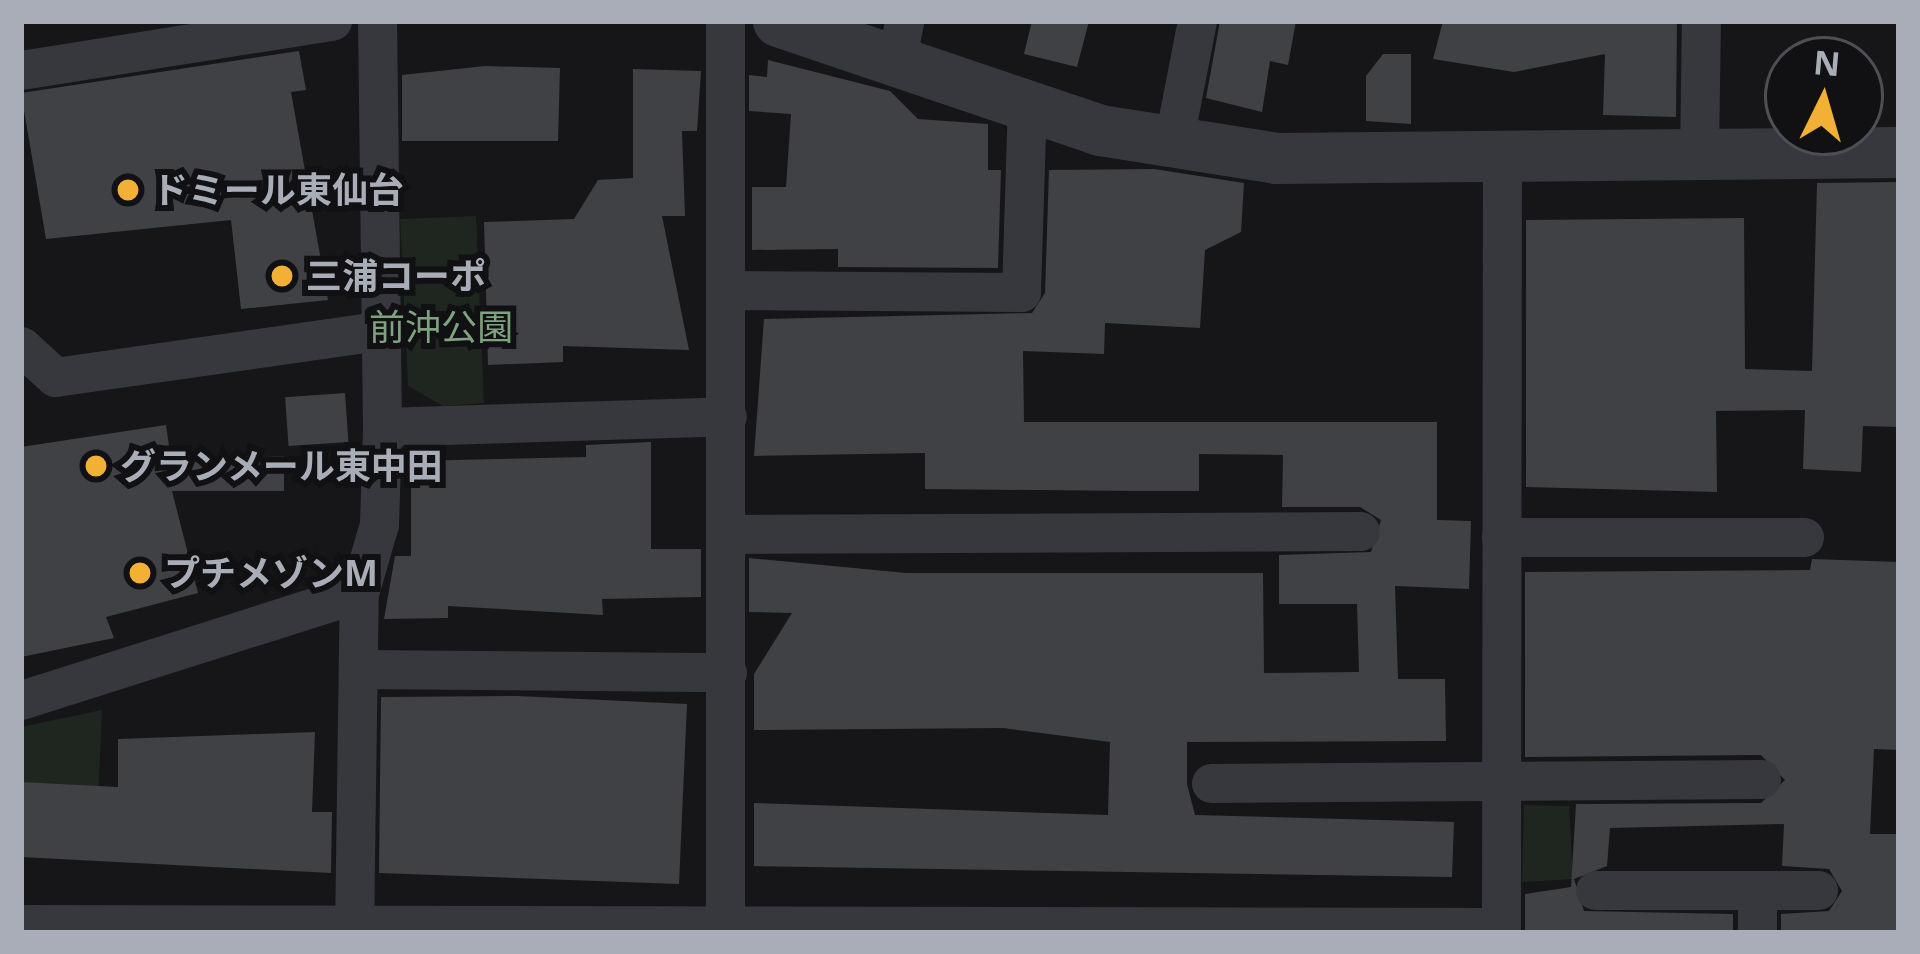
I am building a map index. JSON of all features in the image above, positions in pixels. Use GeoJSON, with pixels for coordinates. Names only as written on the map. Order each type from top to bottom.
{"type":"FeatureCollection","features":[{"type":"Feature","properties":{"kind":"street"},"geometry":{"type":"LineString","coordinates":[[21,70],[332,21]]}},
{"type":"Feature","properties":{"kind":"street"},"geometry":{"type":"LineString","coordinates":[[354,930],[359,593],[379,524],[382,428],[377,21]]}},
{"type":"Feature","properties":{"kind":"street"},"geometry":{"type":"LineString","coordinates":[[725,21],[725,930]]}},
{"type":"Feature","properties":{"kind":"street"},"geometry":{"type":"LineString","coordinates":[[778,21],[900,39],[1028,105],[1173,144],[1502,163],[1899,152]]}},
{"type":"Feature","properties":{"kind":"street"},"geometry":{"type":"LineString","coordinates":[[1173,144],[1197,21]]}},
{"type":"Feature","properties":{"kind":"street"},"geometry":{"type":"LineString","coordinates":[[1700,158],[1701,21]]}},
{"type":"Feature","properties":{"kind":"street"},"geometry":{"type":"LineString","coordinates":[[727,290],[1021,292],[1028,105]]}},
{"type":"Feature","properties":{"kind":"street"},"geometry":{"type":"LineString","coordinates":[[21,924],[354,930],[1501,930],[1502,163]]}},
{"type":"Feature","properties":{"kind":"street"},"geometry":{"type":"LineString","coordinates":[[21,346],[56,377],[380,331]]}},
{"type":"Feature","properties":{"kind":"street"},"geometry":{"type":"LineString","coordinates":[[382,428],[727,416]]}},
{"type":"Feature","properties":{"kind":"street"},"geometry":{"type":"LineString","coordinates":[[728,534],[1360,531]]}},
{"type":"Feature","properties":{"kind":"street"},"geometry":{"type":"LineString","coordinates":[[1502,537],[1804,537]]}},
{"type":"Feature","properties":{"kind":"street"},"geometry":{"type":"LineString","coordinates":[[21,700],[359,593]]}},
{"type":"Feature","properties":{"kind":"street"},"geometry":{"type":"LineString","coordinates":[[358,669],[727,671]]}},
{"type":"Feature","properties":{"kind":"street"},"geometry":{"type":"LineString","coordinates":[[1211,783],[1761,779]]}},
{"type":"Feature","properties":{"kind":"street"},"geometry":{"type":"LineString","coordinates":[[1595,890],[1818,890]]}},
{"type":"Feature","properties":{"kind":"street"},"geometry":{"type":"LineString","coordinates":[[1757,890],[1757,933]]}},
{"type":"Feature","properties":{"kind":"green space","name":"前沖公園"},"geometry":{"type":"Polygon","coordinates":[[[476,216],[484,403],[443,406],[408,386],[400,219],[476,216]]]}},
{"type":"Feature","properties":{"kind":"green space"},"geometry":{"type":"Polygon","coordinates":[[[102,710],[98,799],[21,801],[21,727],[102,710]]]}},
{"type":"Feature","properties":{"kind":"green space"},"geometry":{"type":"Polygon","coordinates":[[[1524,805],[1569,806],[1573,879],[1522,882],[1524,805]]]}},
{"type":"Feature","properties":{"kind":"building"},"geometry":{"type":"Polygon","coordinates":[[[1032,21],[1089,21],[1077,67],[1024,54],[1032,21]]]}},
{"type":"Feature","properties":{"kind":"building"},"geometry":{"type":"Polygon","coordinates":[[[1220,21],[1296,21],[1288,65],[1270,61],[1262,112],[1206,98],[1220,21]]]}},
{"type":"Feature","properties":{"kind":"building"},"geometry":{"type":"Polygon","coordinates":[[[1443,21],[1677,21],[1676,117],[1603,115],[1605,54],[1514,72],[1433,59],[1443,21]]]}},
{"type":"Feature","properties":{"kind":"building"},"geometry":{"type":"Polygon","coordinates":[[[299,51],[306,90],[291,92],[328,300],[241,309],[231,220],[46,239],[21,93],[299,51]]]}},
{"type":"Feature","properties":{"kind":"building"},"geometry":{"type":"Polygon","coordinates":[[[1383,54],[1411,54],[1411,124],[1366,121],[1366,76],[1383,54]]]}},
{"type":"Feature","properties":{"kind":"building"},"geometry":{"type":"Polygon","coordinates":[[[768,60],[890,91],[918,119],[988,124],[988,170],[1001,170],[998,268],[838,267],[838,249],[752,250],[752,187],[786,187],[791,114],[749,111],[749,75],[767,77],[768,60]]]}},
{"type":"Feature","properties":{"kind":"building"},"geometry":{"type":"Polygon","coordinates":[[[485,66],[560,68],[558,141],[402,141],[402,75],[485,66]]]}},
{"type":"Feature","properties":{"kind":"building"},"geometry":{"type":"Polygon","coordinates":[[[633,69],[701,71],[697,131],[682,131],[685,216],[662,216],[689,350],[563,346],[563,362],[488,365],[484,222],[574,219],[598,180],[633,178],[633,69]]]}},
{"type":"Feature","properties":{"kind":"building"},"geometry":{"type":"Polygon","coordinates":[[[1154,169],[1244,183],[1241,232],[1205,250],[1200,328],[1105,323],[1104,354],[1023,351],[1024,422],[1437,422],[1437,520],[1471,521],[1469,589],[1395,586],[1398,679],[1445,679],[1446,741],[1187,742],[1187,784],[1195,815],[1454,822],[1452,877],[754,866],[754,803],[1108,815],[1110,742],[1003,728],[754,730],[754,674],[792,613],[749,612],[749,558],[906,573],[1263,573],[1264,673],[1359,672],[1357,604],[1279,604],[1279,555],[1371,552],[1381,520],[1360,507],[1282,507],[1283,455],[1199,454],[1199,491],[925,489],[925,453],[754,456],[764,319],[1032,313],[1045,293],[1049,170],[1154,169]]]}},
{"type":"Feature","properties":{"kind":"building"},"geometry":{"type":"Polygon","coordinates":[[[1899,182],[1899,427],[1863,426],[1861,472],[1803,469],[1805,410],[1716,411],[1717,492],[1526,487],[1526,220],[1744,218],[1745,369],[1812,371],[1817,183],[1899,182]]]}},
{"type":"Feature","properties":{"kind":"building"},"geometry":{"type":"Polygon","coordinates":[[[345,393],[348,442],[289,446],[285,397],[345,393]]]}},
{"type":"Feature","properties":{"kind":"building"},"geometry":{"type":"Polygon","coordinates":[[[166,425],[175,488],[174,460],[284,456],[284,491],[172,491],[198,593],[106,617],[114,638],[21,657],[21,447],[166,425]]]}},
{"type":"Feature","properties":{"kind":"building"},"geometry":{"type":"Polygon","coordinates":[[[651,442],[651,549],[701,549],[701,597],[602,599],[603,615],[448,606],[448,618],[384,619],[395,556],[411,556],[411,461],[586,457],[586,445],[651,442]]]}},
{"type":"Feature","properties":{"kind":"building"},"geometry":{"type":"Polygon","coordinates":[[[1812,559],[1899,562],[1899,750],[1874,749],[1870,834],[1899,834],[1899,933],[1781,933],[1781,914],[1829,911],[1842,891],[1829,869],[1782,866],[1784,824],[1610,828],[1607,866],[1574,879],[1584,911],[1733,914],[1733,933],[1525,933],[1525,894],[1571,887],[1576,804],[1761,803],[1785,780],[1761,755],[1525,757],[1525,572],[1810,570],[1812,559]]]}},
{"type":"Feature","properties":{"kind":"building"},"geometry":{"type":"Polygon","coordinates":[[[518,696],[687,704],[679,884],[379,873],[381,697],[518,696]]]}},
{"type":"Feature","properties":{"kind":"building"},"geometry":{"type":"Polygon","coordinates":[[[315,732],[312,812],[332,812],[331,873],[21,857],[21,782],[118,787],[118,739],[315,732]]]}},
{"type":"Feature","properties":{"kind":"place","name":"ドミール東仙台"},"geometry":{"type":"Point","coordinates":[128,190]}},
{"type":"Feature","properties":{"kind":"place","name":"三浦コーポ"},"geometry":{"type":"Point","coordinates":[282,276]}},
{"type":"Feature","properties":{"kind":"place","name":"グランメール東中田"},"geometry":{"type":"Point","coordinates":[96,466]}},
{"type":"Feature","properties":{"kind":"place","name":"プチメゾンM"},"geometry":{"type":"Point","coordinates":[140,573]}}]}
